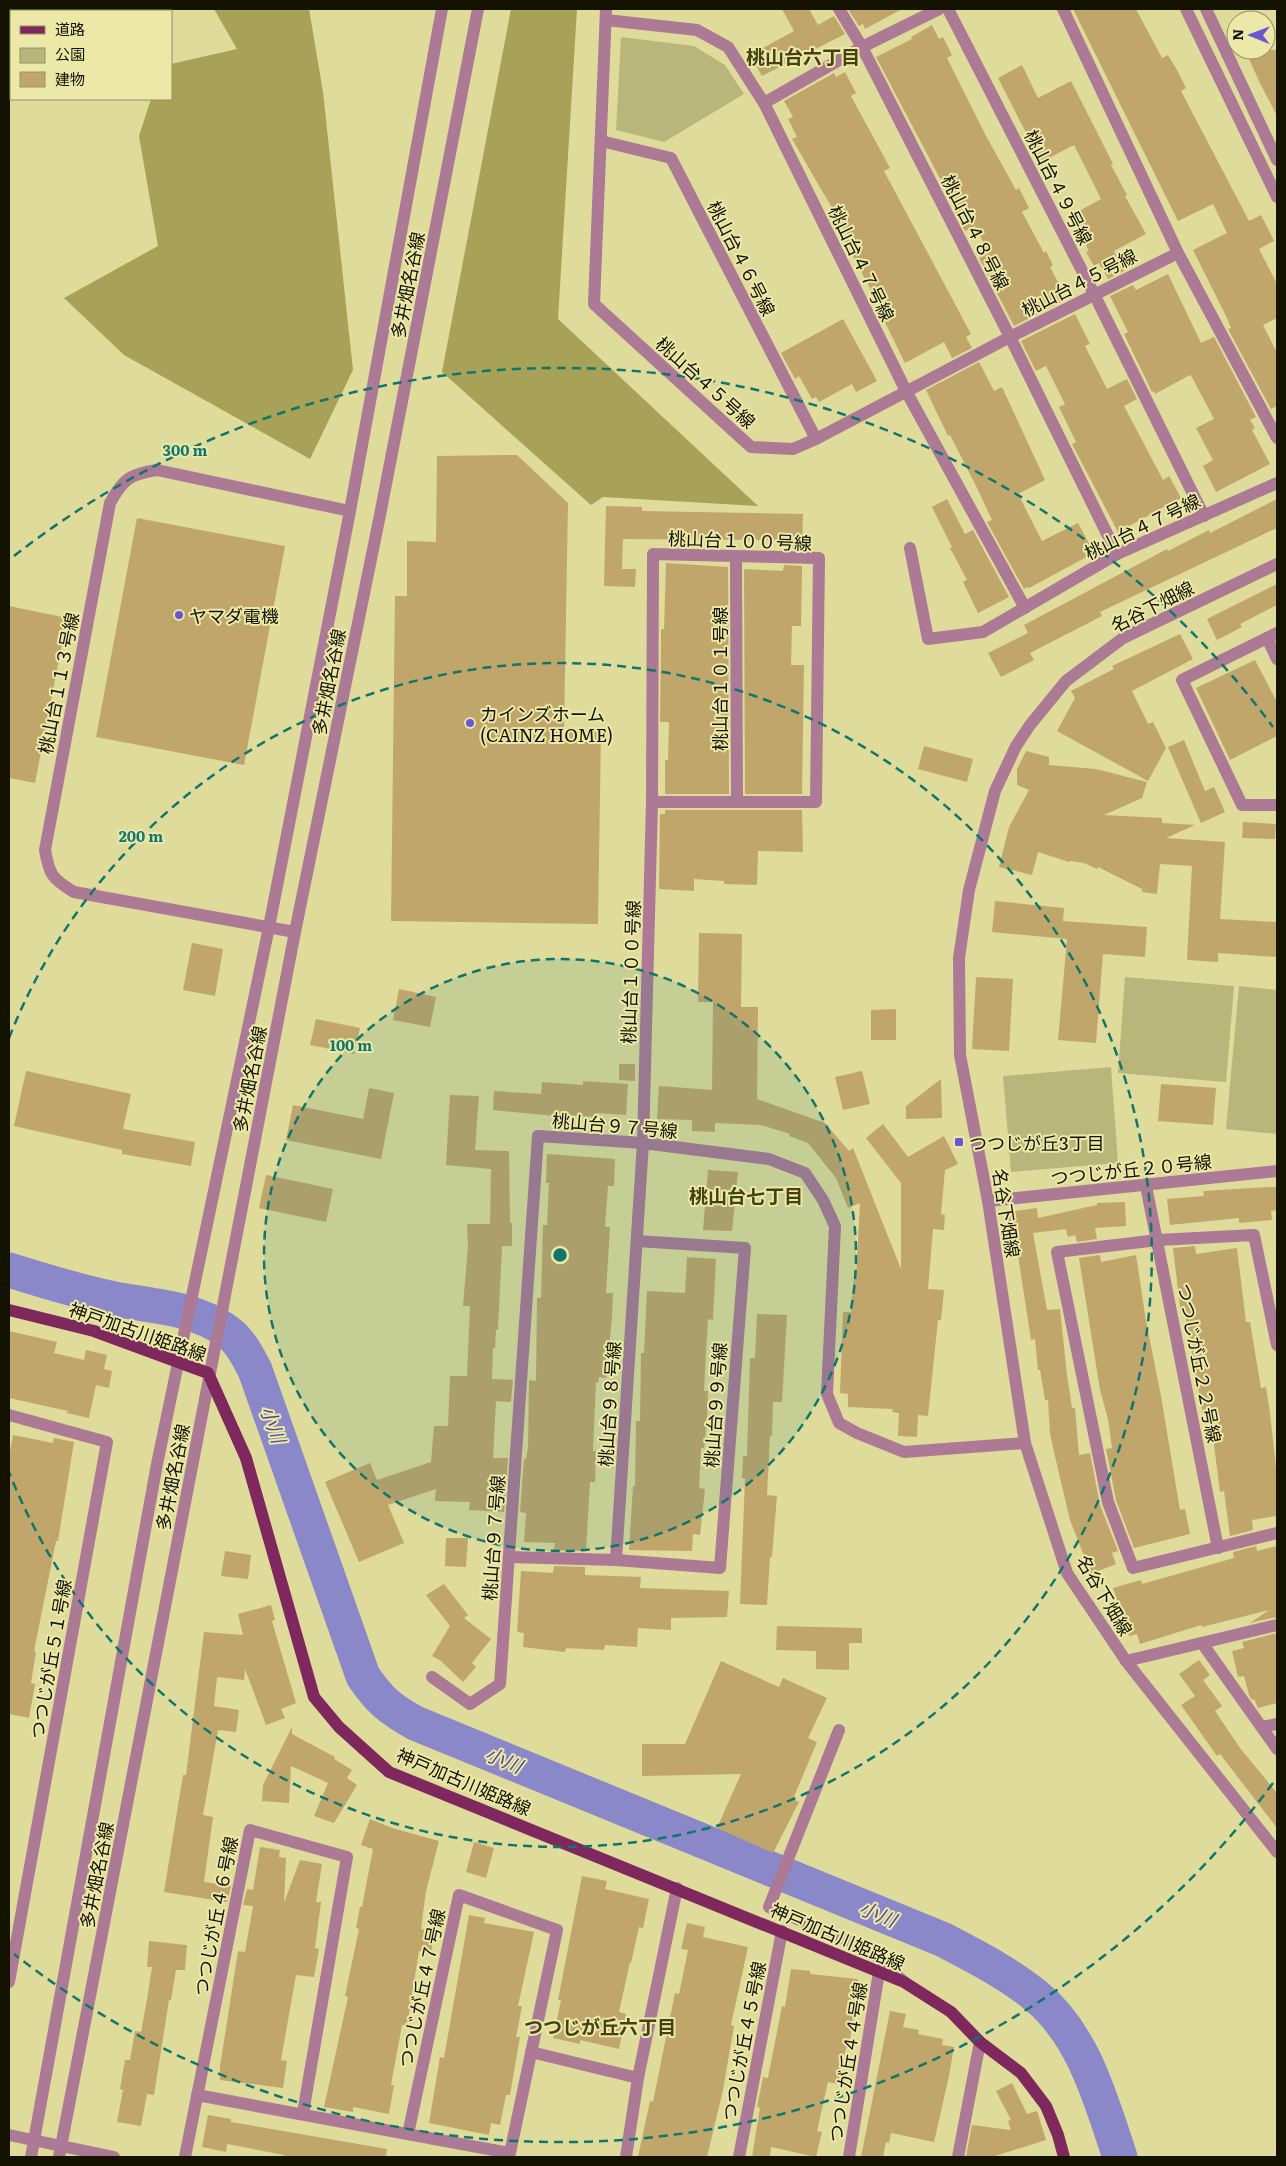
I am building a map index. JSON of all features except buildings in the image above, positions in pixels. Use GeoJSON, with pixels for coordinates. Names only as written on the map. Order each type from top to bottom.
{"type":"FeatureCollection","features":[{"type":"Feature","properties":{"kind":"main road","name":"神戸加古川姫路線"},"geometry":{"type":"LineString","coordinates":[[9,1310],[94,1331],[208,1373],[246,1458],[314,1697],[339,1727],[389,1772],[904,1982],[951,2012],[980,2042],[1021,2073],[1046,2106],[1058,2135],[1064,2157]]}},
{"type":"Feature","properties":{"kind":"street","name":"多井畑名谷線"},"geometry":{"type":"LineString","coordinates":[[30,2157],[157,1464],[269,927],[350,511],[442,9]]}},
{"type":"Feature","properties":{"kind":"street","name":"多井畑名谷線"},"geometry":{"type":"LineString","coordinates":[[60,2151],[295,932],[380,515],[478,9]]}},
{"type":"Feature","properties":{"kind":"street","name":"桃山台４８号線"},"geometry":{"type":"LineString","coordinates":[[839,9],[862,47],[1010,336],[1117,554]]}},
{"type":"Feature","properties":{"kind":"street"},"geometry":{"type":"LineString","coordinates":[[764,103],[862,47],[939,9]]}},
{"type":"Feature","properties":{"kind":"street","name":"桃山台４９号線"},"geometry":{"type":"LineString","coordinates":[[948,9],[1094,294],[1204,516]]}},
{"type":"Feature","properties":{"kind":"street"},"geometry":{"type":"LineString","coordinates":[[1063,9],[1178,253],[1277,438]]}},
{"type":"Feature","properties":{"kind":"street"},"geometry":{"type":"LineString","coordinates":[[1186,9],[1277,197]]}},
{"type":"Feature","properties":{"kind":"street"},"geometry":{"type":"LineString","coordinates":[[1206,9],[1277,160]]}},
{"type":"Feature","properties":{"kind":"street","name":"桃山台４５号線"},"geometry":{"type":"LineString","coordinates":[[606,14],[594,304],[751,447],[793,449],[816,439],[1010,336],[1178,253]]}},
{"type":"Feature","properties":{"kind":"street","name":"桃山台４７号線"},"geometry":{"type":"LineString","coordinates":[[606,14],[697,30],[728,47],[764,103],[906,391],[1025,608]]}},
{"type":"Feature","properties":{"kind":"street","name":"桃山台４６号線"},"geometry":{"type":"LineString","coordinates":[[601,141],[670,158],[816,439]]}},
{"type":"Feature","properties":{"kind":"street","name":"桃山台１１３号線"},"geometry":{"type":"LineString","coordinates":[[295,932],[74,892],[59,883],[49,871],[45,850],[110,503],[120,485],[135,474],[157,470],[350,511]]}},
{"type":"Feature","properties":{"kind":"street","name":"桃山台４７号線"},"geometry":{"type":"LineString","coordinates":[[910,548],[928,638],[983,632],[1117,554],[1277,483]]}},
{"type":"Feature","properties":{"kind":"street","name":"桃山台１００号線"},"geometry":{"type":"LineString","coordinates":[[642,1143],[652,802],[654,554],[820,558],[816,802],[652,802]]}},
{"type":"Feature","properties":{"kind":"street","name":"桃山台１０１号線"},"geometry":{"type":"LineString","coordinates":[[736,556],[737,802]]}},
{"type":"Feature","properties":{"kind":"street","name":"名谷下畑線"},"geometry":{"type":"LineString","coordinates":[[1277,564],[1123,638],[1066,680],[1030,725],[1016,746],[995,791],[969,890],[960,958],[960,1054],[988,1201],[1024,1443],[1067,1573],[1126,1661],[1277,1852]]}},
{"type":"Feature","properties":{"kind":"street"},"geometry":{"type":"LineString","coordinates":[[1277,659],[1272,636],[1182,680],[1242,805],[1277,805]]}},
{"type":"Feature","properties":{"kind":"street","name":"桃山台９７号線"},"geometry":{"type":"LineString","coordinates":[[432,1677],[470,1704],[500,1684],[538,1136],[642,1143],[769,1159],[805,1173],[823,1200],[835,1226],[826,1394],[839,1422],[857,1433],[904,1452],[1024,1443]]}},
{"type":"Feature","properties":{"kind":"street","name":"桃山台９８号線"},"geometry":{"type":"LineString","coordinates":[[616,1560],[642,1143]]}},
{"type":"Feature","properties":{"kind":"street","name":"つつじが丘２０号線"},"geometry":{"type":"LineString","coordinates":[[988,1201],[1277,1171]]}},
{"type":"Feature","properties":{"kind":"street","name":"つつじが丘２２号線"},"geometry":{"type":"LineString","coordinates":[[1146,1186],[1218,1548]]}},
{"type":"Feature","properties":{"kind":"street"},"geometry":{"type":"LineString","coordinates":[[1277,1345],[1254,1235],[1158,1240],[1057,1252],[1108,1502],[1133,1568],[1277,1533]]}},
{"type":"Feature","properties":{"kind":"street","name":"桃山台９９号線"},"geometry":{"type":"LineString","coordinates":[[616,1560],[720,1568],[745,1248],[637,1241]]}},
{"type":"Feature","properties":{"kind":"street","name":"つつじが丘５１号線"},"geometry":{"type":"LineString","coordinates":[[9,1415],[107,1442],[9,1982]]}},
{"type":"Feature","properties":{"kind":"street"},"geometry":{"type":"LineString","coordinates":[[509,1557],[616,1560]]}},
{"type":"Feature","properties":{"kind":"street"},"geometry":{"type":"LineString","coordinates":[[1126,1661],[1277,1626]]}},
{"type":"Feature","properties":{"kind":"street"},"geometry":{"type":"LineString","coordinates":[[1202,1643],[1277,1749]]}},
{"type":"Feature","properties":{"kind":"street"},"geometry":{"type":"LineString","coordinates":[[1262,1727],[1277,1724]]}},
{"type":"Feature","properties":{"kind":"street"},"geometry":{"type":"LineString","coordinates":[[839,1730],[769,1907],[870,1950],[904,1982]]}},
{"type":"Feature","properties":{"kind":"street","name":"つつじが丘４６号線"},"geometry":{"type":"LineString","coordinates":[[184,2157],[250,1830],[348,1856],[303,2113]]}},
{"type":"Feature","properties":{"kind":"street"},"geometry":{"type":"LineString","coordinates":[[626,2157],[638,2078],[677,1888]]}},
{"type":"Feature","properties":{"kind":"street","name":"つつじが丘４７号線"},"geometry":{"type":"LineString","coordinates":[[197,2095],[303,2113],[408,2134],[510,2153],[557,1930],[459,1894],[408,2134]]}},
{"type":"Feature","properties":{"kind":"street","name":"つつじが丘４５号線"},"geometry":{"type":"LineString","coordinates":[[739,2157],[782,1931]]}},
{"type":"Feature","properties":{"kind":"street","name":"つつじが丘４４号線"},"geometry":{"type":"LineString","coordinates":[[849,2157],[880,1972]]}},
{"type":"Feature","properties":{"kind":"street"},"geometry":{"type":"LineString","coordinates":[[958,2157],[980,2042]]}},
{"type":"Feature","properties":{"kind":"street"},"geometry":{"type":"LineString","coordinates":[[531,2052],[638,2078]]}},
{"type":"Feature","properties":{"kind":"street"},"geometry":{"type":"LineString","coordinates":[[9,2135],[34,2140],[60,2151],[114,2157]]}},
{"type":"Feature","properties":{"kind":"green space"},"geometry":{"type":"Polygon","coordinates":[[[621,37],[694,46],[725,65],[744,94],[664,142],[616,130],[621,37]]]}},
{"type":"Feature","properties":{"kind":"green space"},"geometry":{"type":"Polygon","coordinates":[[[1125,977],[1234,986],[1226,1082],[1118,1073],[1125,977]]]}},
{"type":"Feature","properties":{"kind":"green space"},"geometry":{"type":"Polygon","coordinates":[[[1239,986],[1277,990],[1277,1134],[1226,1129],[1239,986]]]}},
{"type":"Feature","properties":{"kind":"green space"},"geometry":{"type":"Polygon","coordinates":[[[1111,1067],[1118,1163],[1011,1172],[1003,1076],[1111,1067]]]}},
{"type":"Feature","properties":{"kind":"shaded area"},"geometry":{"type":"Polygon","coordinates":[[[214,9],[309,9],[323,92],[353,370],[310,459],[124,355],[64,298],[158,246],[139,136],[151,100],[172,100],[172,64],[237,49],[214,9]]]}},
{"type":"Feature","properties":{"kind":"shaded area"},"geometry":{"type":"Polygon","coordinates":[[[511,9],[577,9],[558,319],[758,506],[603,497],[591,505],[442,372],[511,9]]]}},
{"type":"Feature","properties":{"kind":"waterway","name":"小川"},"geometry":{"type":"LineString","coordinates":[[9,1270],[89,1293],[181,1311],[211,1322],[235,1338],[255,1370],[363,1676],[374,1692],[392,1708],[415,1723],[944,1940],[1003,1973],[1036,1996],[1053,2012],[1067,2030],[1089,2070],[1120,2157]]}},
{"type":"Feature","properties":{"kind":"place","name":"ヤマダ電機"},"geometry":{"type":"Point","coordinates":[179,615]}},
{"type":"Feature","properties":{"kind":"place","name":"カインズホーム (CAINZ HOME)"},"geometry":{"type":"Point","coordinates":[470,723]}},
{"type":"Feature","properties":{"kind":"place","name":"つつじが丘3丁目"},"geometry":{"type":"Point","coordinates":[959,1142]}},
{"type":"Feature","properties":{"kind":"district","name":"桃山台六丁目"},"geometry":{"type":"Point","coordinates":[803,56]}},
{"type":"Feature","properties":{"kind":"district","name":"桃山台七丁目"},"geometry":{"type":"Point","coordinates":[746,1195]}},
{"type":"Feature","properties":{"kind":"district","name":"つつじが丘六丁目"},"geometry":{"type":"Point","coordinates":[600,2026]}}]}
